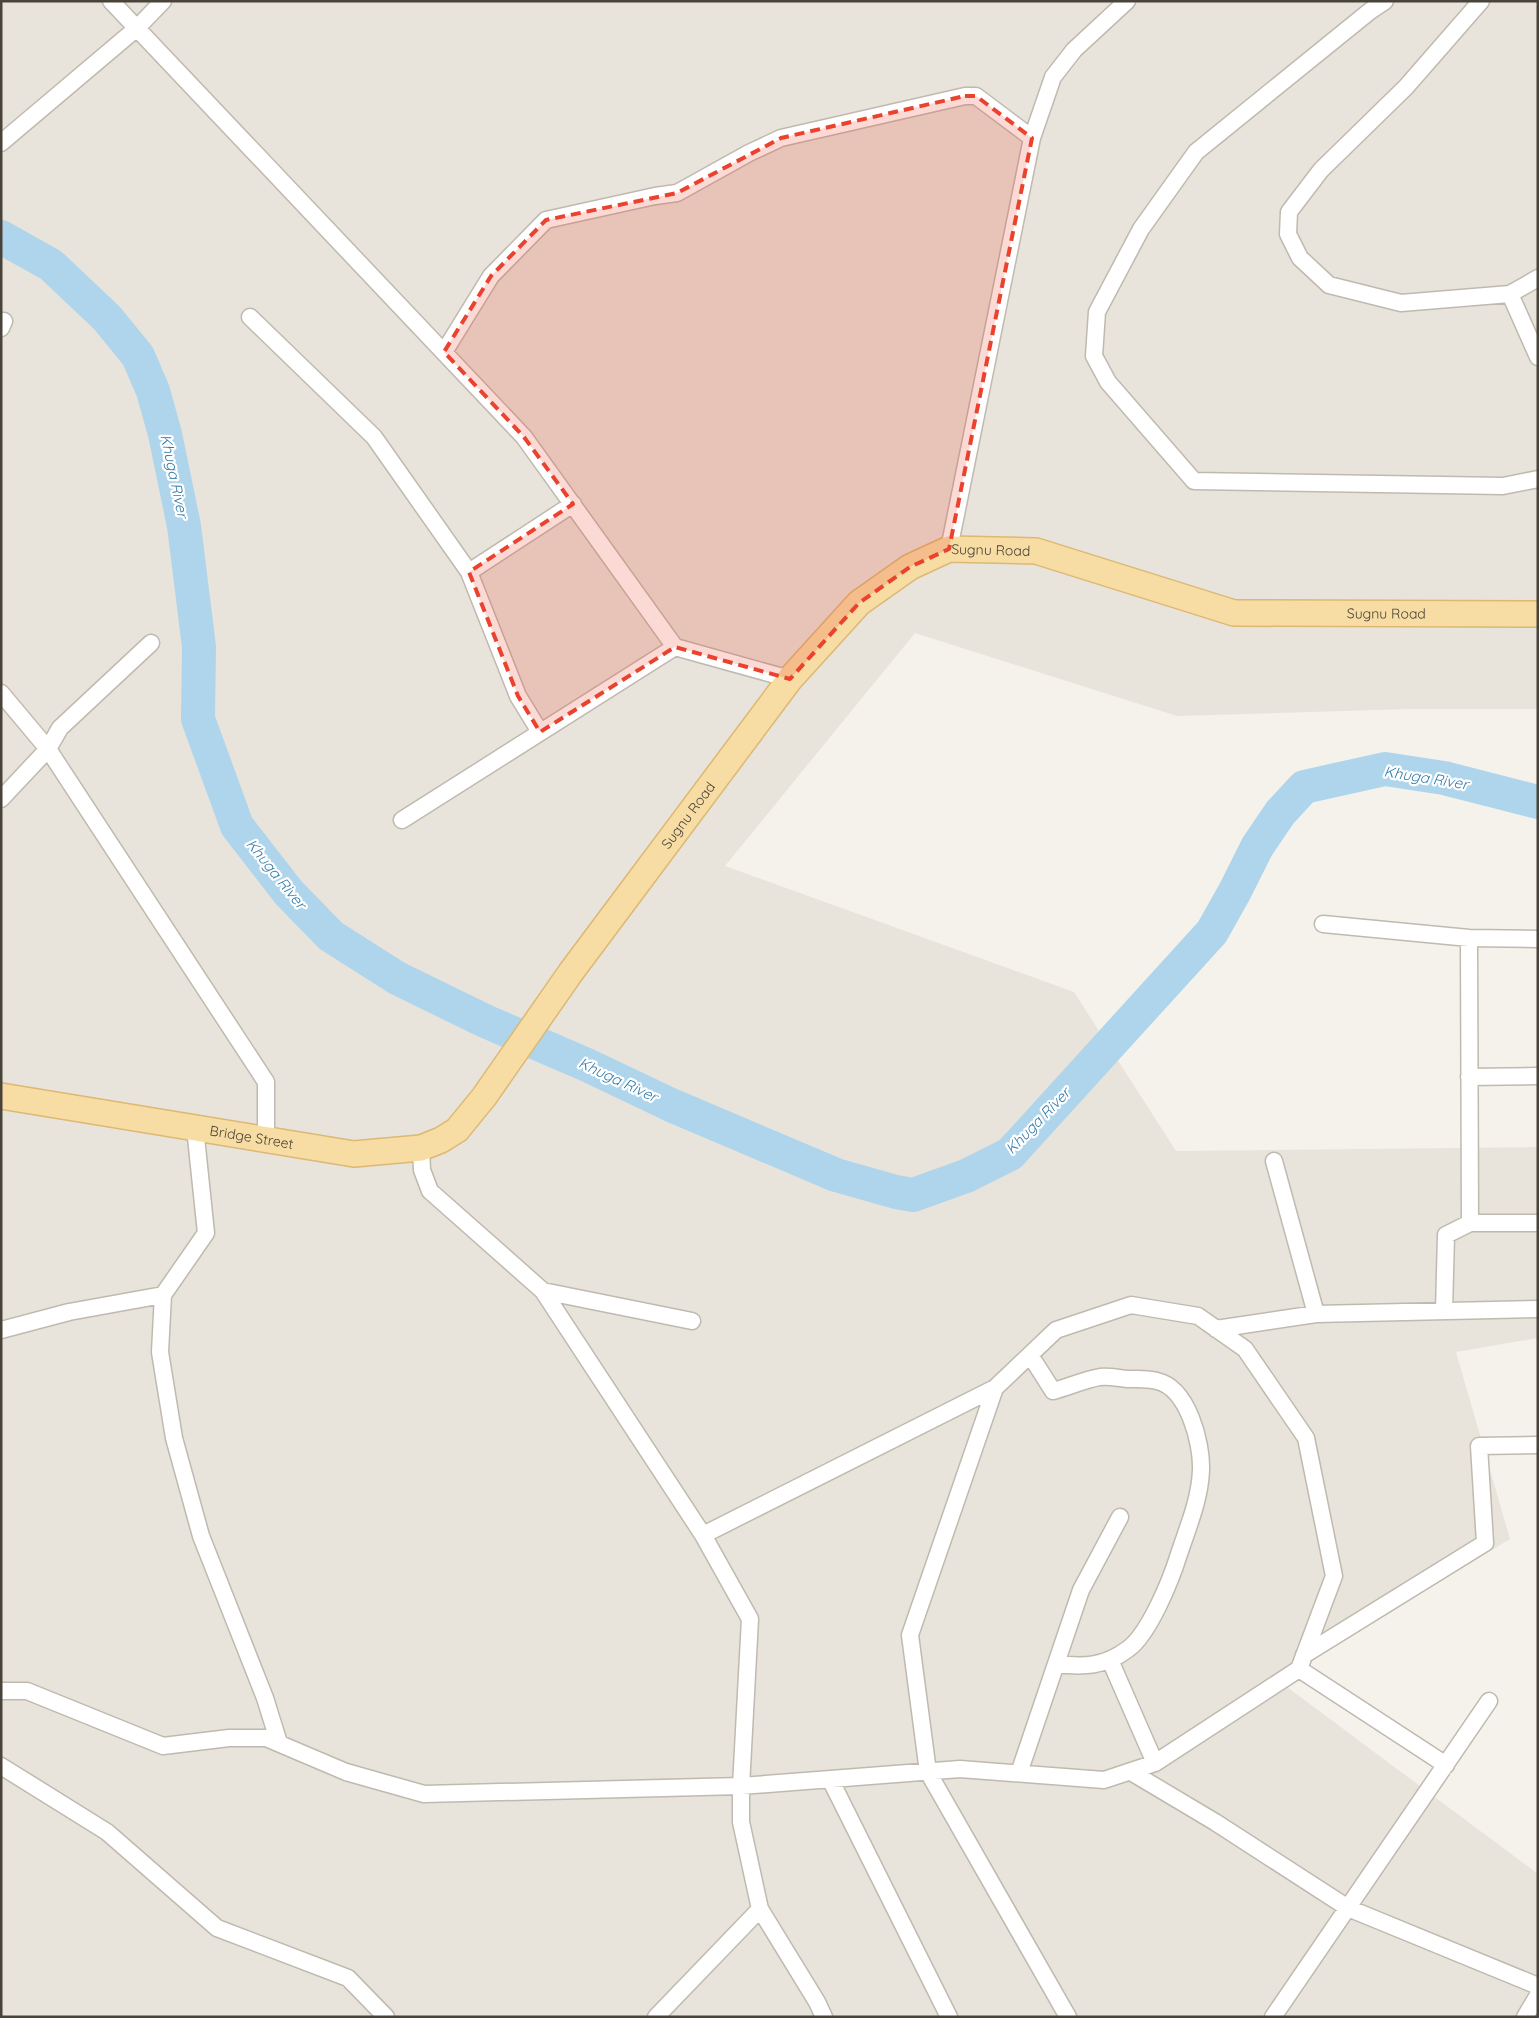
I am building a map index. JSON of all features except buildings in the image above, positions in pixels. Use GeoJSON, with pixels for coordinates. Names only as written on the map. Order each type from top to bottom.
{"type":"FeatureCollection","features":[{"type":"Feature","properties":{"kind":"main road","name":"Sugnu Road"},"geometry":{"type":"LineString","coordinates":[[484,1097],[571,972],[790,679],[859,603],[910,567],[949,549],[1036,551],[1234,613],[1538,614]]}},
{"type":"Feature","properties":{"kind":"main road","name":"Bridge Street"},"geometry":{"type":"LineString","coordinates":[[1,1096],[354,1154],[421,1148],[441,1140],[457,1130],[484,1097]]}},
{"type":"Feature","properties":{"kind":"street"},"geometry":{"type":"LineString","coordinates":[[111,1],[524,437],[675,647],[790,679]]}},
{"type":"Feature","properties":{"kind":"street"},"geometry":{"type":"LineString","coordinates":[[1,143],[137,28],[163,1]]}},
{"type":"Feature","properties":{"kind":"street"},"geometry":{"type":"LineString","coordinates":[[949,549],[1032,138],[1053,77],[1074,50],[1127,1]]}},
{"type":"Feature","properties":{"kind":"street"},"geometry":{"type":"LineString","coordinates":[[1385,1],[1370,11],[1196,152],[1141,229],[1097,312],[1094,356],[1108,382],[1194,481],[1503,486],[1538,480]]}},
{"type":"Feature","properties":{"kind":"street"},"geometry":{"type":"LineString","coordinates":[[1481,1],[1406,87],[1321,170],[1289,212],[1288,234],[1300,258],[1329,285],[1401,303],[1510,294],[1538,278]]}},
{"type":"Feature","properties":{"kind":"street"},"geometry":{"type":"LineString","coordinates":[[444,352],[491,276],[546,220],[655,196],[677,194],[749,153],[781,138],[965,96],[976,96],[1032,138]]}},
{"type":"Feature","properties":{"kind":"street"},"geometry":{"type":"LineString","coordinates":[[1510,294],[1538,357]]}},
{"type":"Feature","properties":{"kind":"street"},"geometry":{"type":"LineString","coordinates":[[250,317],[374,438],[469,572],[518,696],[540,732]]}},
{"type":"Feature","properties":{"kind":"street"},"geometry":{"type":"LineString","coordinates":[[469,572],[573,504]]}},
{"type":"Feature","properties":{"kind":"street"},"geometry":{"type":"LineString","coordinates":[[1,799],[48,749],[60,728],[151,643]]}},
{"type":"Feature","properties":{"kind":"street"},"geometry":{"type":"LineString","coordinates":[[402,820],[675,647]]}},
{"type":"Feature","properties":{"kind":"street"},"geometry":{"type":"LineString","coordinates":[[1,693],[48,749],[266,1082],[266,1140]]}},
{"type":"Feature","properties":{"kind":"street"},"geometry":{"type":"LineString","coordinates":[[1323,924],[1469,938],[1538,938]]}},
{"type":"Feature","properties":{"kind":"street"},"geometry":{"type":"LineString","coordinates":[[1469,938],[1470,1223]]}},
{"type":"Feature","properties":{"kind":"street"},"geometry":{"type":"LineString","coordinates":[[1469,1077],[1538,1076]]}},
{"type":"Feature","properties":{"kind":"street"},"geometry":{"type":"LineString","coordinates":[[194,1128],[206,1233],[163,1295],[160,1352],[174,1438],[201,1536],[266,1698],[279,1743]]}},
{"type":"Feature","properties":{"kind":"street"},"geometry":{"type":"LineString","coordinates":[[421,1148],[422,1170],[430,1191],[543,1290],[703,1535],[750,1619],[741,1786],[741,1822],[760,1909],[817,2002],[824,2017]]}},
{"type":"Feature","properties":{"kind":"street"},"geometry":{"type":"LineString","coordinates":[[1274,1162],[1316,1314]]}},
{"type":"Feature","properties":{"kind":"street"},"geometry":{"type":"LineString","coordinates":[[1444,1312],[1446,1235],[1470,1223],[1538,1223]]}},
{"type":"Feature","properties":{"kind":"street"},"geometry":{"type":"LineString","coordinates":[[543,1290],[692,1321]]}},
{"type":"Feature","properties":{"kind":"street"},"geometry":{"type":"LineString","coordinates":[[1,1330],[69,1312],[163,1295]]}},
{"type":"Feature","properties":{"kind":"street"},"geometry":{"type":"LineString","coordinates":[[703,1535],[995,1388],[1056,1330],[1131,1305],[1198,1316],[1245,1349],[1306,1438],[1334,1576],[1301,1662]]}},
{"type":"Feature","properties":{"kind":"street"},"geometry":{"type":"LineString","coordinates":[[1216,1329],[1316,1314],[1538,1309]]}},
{"type":"Feature","properties":{"kind":"street"},"geometry":{"type":"LineString","coordinates":[[1030,1355],[1053,1391],[1101,1377],[1158,1381],[1174,1391],[1191,1417],[1199,1441],[1201,1470],[1196,1505],[1173,1572],[1143,1634],[1129,1649],[1110,1660],[1084,1667],[1056,1664]]}},
{"type":"Feature","properties":{"kind":"street"},"geometry":{"type":"LineString","coordinates":[[995,1388],[910,1635],[928,1772],[1068,2017]]}},
{"type":"Feature","properties":{"kind":"street"},"geometry":{"type":"LineString","coordinates":[[1,1691],[26,1691],[163,1746],[230,1738],[266,1738],[346,1772],[424,1794],[741,1786],[960,1769],[1104,1780],[1155,1763],[1301,1662],[1485,1543],[1479,1446],[1538,1445]]}},
{"type":"Feature","properties":{"kind":"street"},"geometry":{"type":"LineString","coordinates":[[1019,1774],[1082,1590],[1120,1516]]}},
{"type":"Feature","properties":{"kind":"street"},"geometry":{"type":"LineString","coordinates":[[1110,1660],[1155,1763]]}},
{"type":"Feature","properties":{"kind":"street"},"geometry":{"type":"LineString","coordinates":[[1301,1662],[1446,1765]]}},
{"type":"Feature","properties":{"kind":"street"},"geometry":{"type":"LineString","coordinates":[[1273,2017],[1489,1701]]}},
{"type":"Feature","properties":{"kind":"street"},"geometry":{"type":"LineString","coordinates":[[1,1766],[107,1832],[217,1928],[348,1978],[385,2017]]}},
{"type":"Feature","properties":{"kind":"street"},"geometry":{"type":"LineString","coordinates":[[1131,1772],[1215,1822],[1348,1908],[1538,1986]]}},
{"type":"Feature","properties":{"kind":"street"},"geometry":{"type":"LineString","coordinates":[[830,1780],[949,2017]]}},
{"type":"Feature","properties":{"kind":"street"},"geometry":{"type":"LineString","coordinates":[[656,2017],[760,1909]]}},
{"type":"Feature","properties":{"kind":"street"},"geometry":{"type":"LineString","coordinates":[[1526,2017],[1538,1995]]}},
{"type":"Feature","properties":{"kind":"highlighted area"},"geometry":{"type":"Polygon","coordinates":[[[965,96],[976,96],[1032,138],[949,549],[910,567],[859,603],[790,679],[675,647],[540,732],[518,696],[469,572],[573,504],[524,437],[444,352],[491,276],[546,220],[677,193],[781,138],[965,96]]]}},
{"type":"Feature","properties":{"kind":"shaded area"},"geometry":{"type":"Polygon","coordinates":[[[1,1],[1538,1],[1538,709],[1410,709],[1177,716],[915,633],[725,866],[1074,992],[1176,1151],[1538,1147],[1538,1338],[1456,1352],[1510,1539],[1279,1681],[1538,1874],[1538,2017],[1,2017],[1,1]]]}},
{"type":"Feature","properties":{"kind":"waterway","name":"Khuga River"},"geometry":{"type":"LineString","coordinates":[[1,237],[51,265],[107,318],[138,356],[153,391],[165,434],[184,526],[199,647],[198,719],[237,826],[289,893],[331,936],[397,978],[485,1021],[587,1065],[671,1105],[836,1175],[913,1195],[966,1176],[1010,1154],[1212,932],[1257,847],[1280,813],[1304,787],[1385,769],[1444,778],[1538,802]]}}]}
